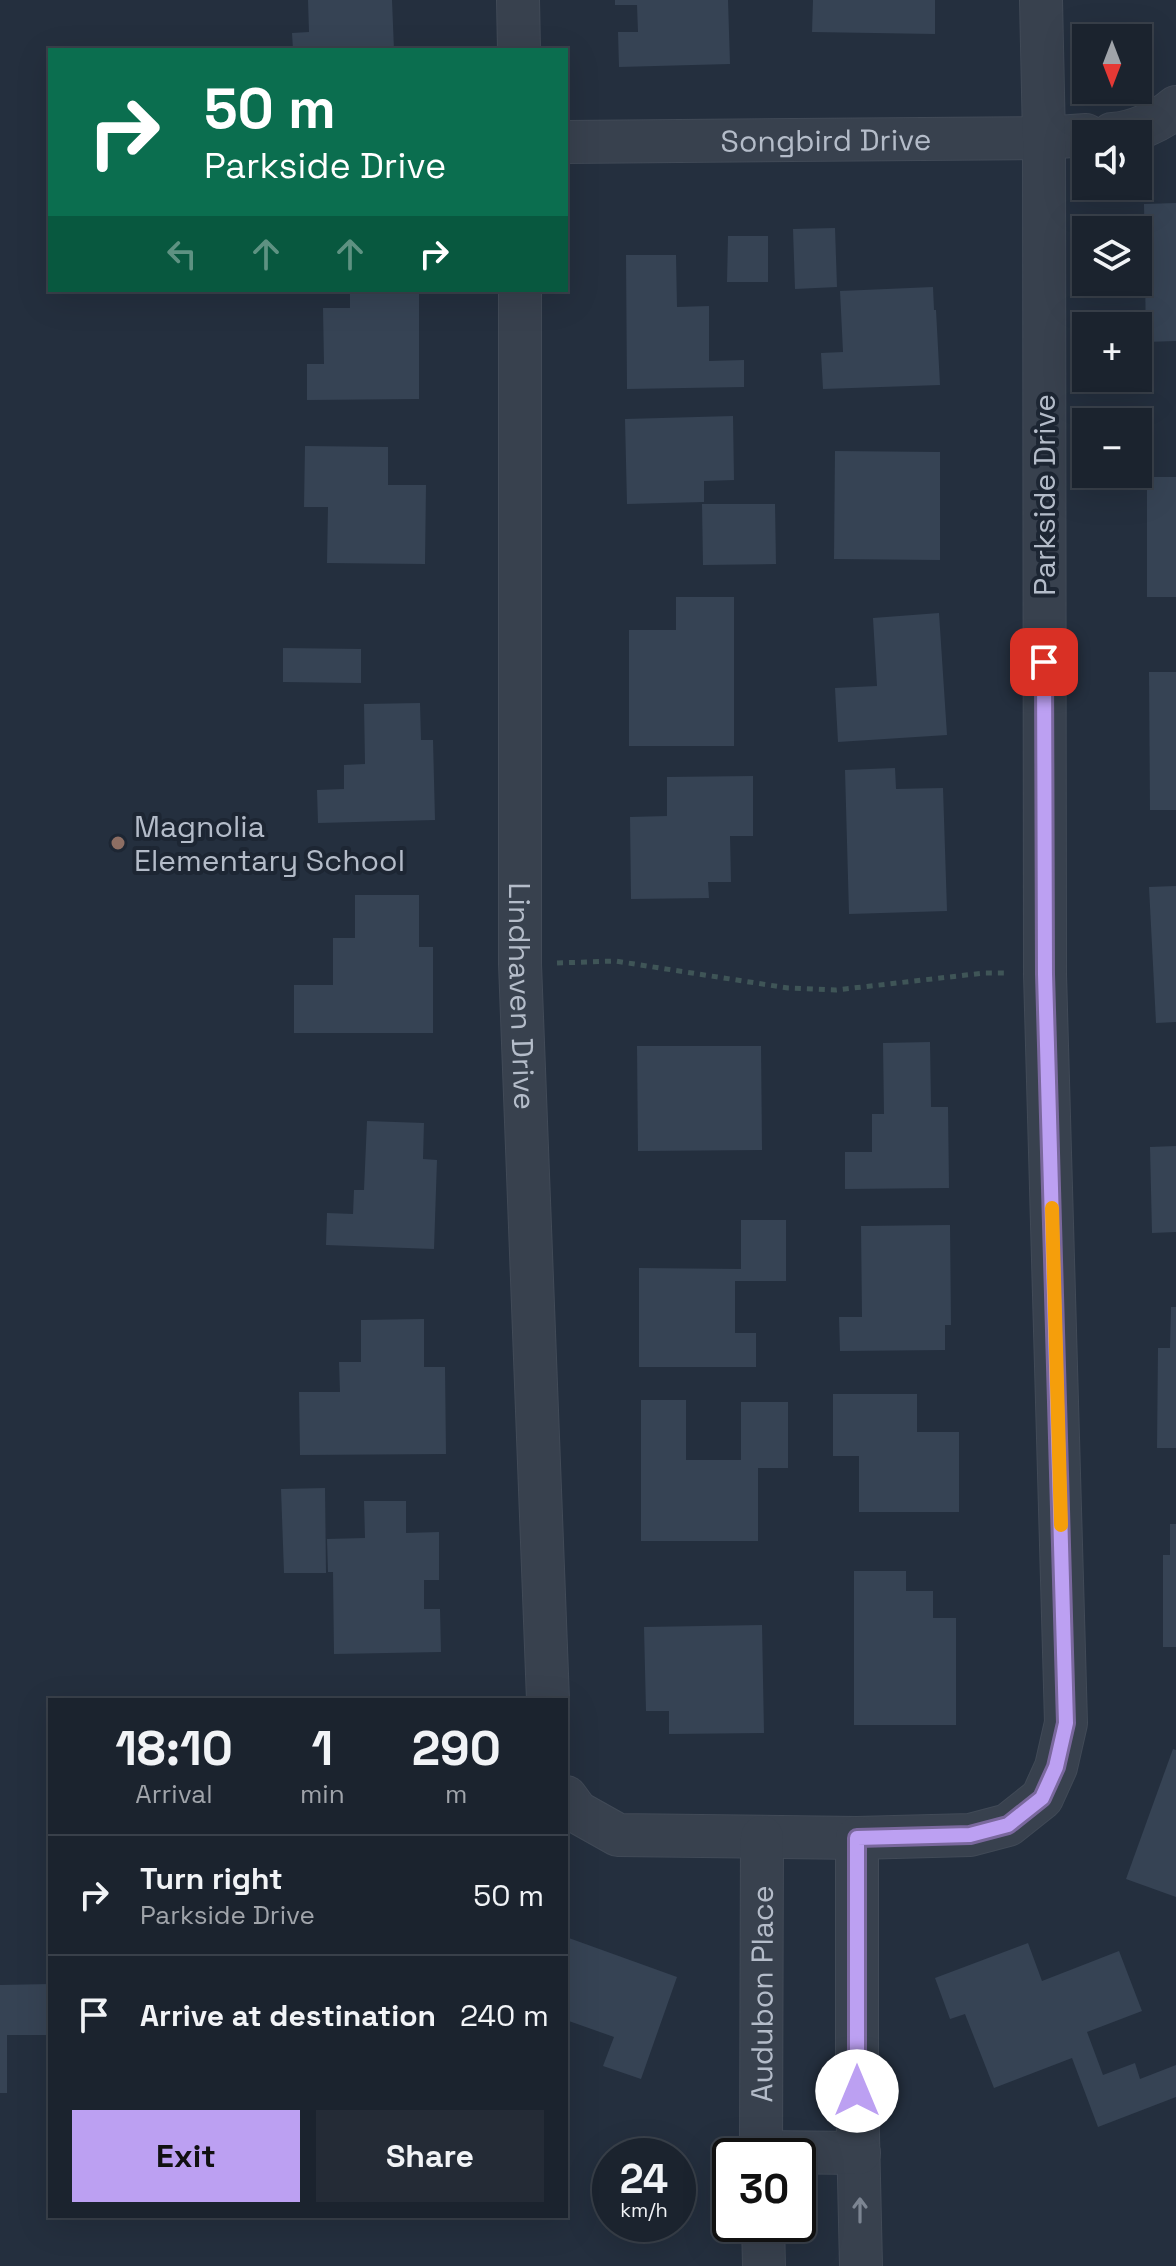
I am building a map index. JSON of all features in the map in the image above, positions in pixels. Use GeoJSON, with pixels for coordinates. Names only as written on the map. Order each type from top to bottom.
{"type":"FeatureCollection","features":[{"type":"Feature","properties":{"kind":"street"},"geometry":{"type":"LineString","coordinates":[[518,0],[519,48]]}},
{"type":"Feature","properties":{"kind":"street","name":"Parkside Drive"},"geometry":{"type":"LineString","coordinates":[[857,1838],[970,1835],[1008,1825],[1042,1798],[1056,1767],[1066,1723],[1045,974],[1044,138],[1041,0]]}},
{"type":"Feature","properties":{"kind":"street"},"geometry":{"type":"LineString","coordinates":[[1152,121],[1176,107]]}},
{"type":"Feature","properties":{"kind":"street","name":"Songbird Drive"},"geometry":{"type":"LineString","coordinates":[[568,142],[1072,136]]}},
{"type":"Feature","properties":{"kind":"street","name":"Lindhaven Drive"},"geometry":{"type":"LineString","coordinates":[[520,292],[520,964],[548,1698]]}},
{"type":"Feature","properties":{"kind":"street"},"geometry":{"type":"LineString","coordinates":[[568,1800],[577,1812],[618,1835],[857,1838],[861,2266]]}},
{"type":"Feature","properties":{"kind":"street","name":"Audubon Place"},"geometry":{"type":"LineString","coordinates":[[761,2138],[762,1837]]}},
{"type":"Feature","properties":{"kind":"street","name":"Audubon Place"},"geometry":{"type":"LineString","coordinates":[[816,2153],[859,2153]]}},
{"type":"Feature","properties":{"kind":"street"},"geometry":{"type":"LineString","coordinates":[[763,2242],[764,2266]]}},
{"type":"Feature","properties":{"kind":"path"},"geometry":{"type":"LineString","coordinates":[[520,964],[615,961],[788,988],[836,990],[984,973],[1045,974]]}},
{"type":"Feature","properties":{"kind":"building"},"geometry":{"type":"Polygon","coordinates":[[[308,0],[392,0],[394,48],[293,48],[292,33],[309,32],[308,0]]]}},
{"type":"Feature","properties":{"kind":"building"},"geometry":{"type":"Polygon","coordinates":[[[615,0],[728,0],[730,64],[619,67],[618,32],[638,32],[637,5],[615,5],[615,0]]]}},
{"type":"Feature","properties":{"kind":"building"},"geometry":{"type":"Polygon","coordinates":[[[813,0],[935,0],[935,34],[812,32],[813,0]]]}},
{"type":"Feature","properties":{"kind":"building"},"geometry":{"type":"Polygon","coordinates":[[[1176,203],[1176,341],[1152,342],[1152,312],[1146,312],[1145,296],[1152,296],[1152,216],[1144,216],[1144,204],[1176,203]]]}},
{"type":"Feature","properties":{"kind":"building"},"geometry":{"type":"Polygon","coordinates":[[[835,228],[837,287],[795,289],[793,229],[835,228]]]}},
{"type":"Feature","properties":{"kind":"building"},"geometry":{"type":"Polygon","coordinates":[[[728,236],[768,236],[768,282],[727,282],[728,236]]]}},
{"type":"Feature","properties":{"kind":"building"},"geometry":{"type":"Polygon","coordinates":[[[626,255],[676,255],[677,307],[709,306],[709,361],[744,360],[744,387],[627,389],[626,255]]]}},
{"type":"Feature","properties":{"kind":"building"},"geometry":{"type":"Polygon","coordinates":[[[933,287],[940,385],[823,389],[821,353],[843,352],[840,291],[933,287]]]}},
{"type":"Feature","properties":{"kind":"building"},"geometry":{"type":"Polygon","coordinates":[[[350,292],[419,292],[419,399],[307,400],[307,364],[324,364],[323,308],[350,308],[350,292]]]}},
{"type":"Feature","properties":{"kind":"building"},"geometry":{"type":"Polygon","coordinates":[[[733,416],[734,480],[704,481],[704,502],[627,504],[625,419],[733,416]]]}},
{"type":"Feature","properties":{"kind":"building"},"geometry":{"type":"Polygon","coordinates":[[[305,446],[388,447],[388,485],[426,485],[425,564],[327,563],[328,507],[304,507],[305,446]]]}},
{"type":"Feature","properties":{"kind":"building"},"geometry":{"type":"Polygon","coordinates":[[[835,451],[940,452],[940,560],[834,559],[835,451]]]}},
{"type":"Feature","properties":{"kind":"building"},"geometry":{"type":"Polygon","coordinates":[[[1152,477],[1176,477],[1176,597],[1147,597],[1147,488],[1152,488],[1152,477]]]}},
{"type":"Feature","properties":{"kind":"building"},"geometry":{"type":"Polygon","coordinates":[[[702,504],[775,504],[776,564],[703,565],[702,504]]]}},
{"type":"Feature","properties":{"kind":"building"},"geometry":{"type":"Polygon","coordinates":[[[676,597],[734,597],[734,746],[629,746],[629,630],[676,630],[676,597]]]}},
{"type":"Feature","properties":{"kind":"building"},"geometry":{"type":"Polygon","coordinates":[[[939,613],[947,735],[838,742],[835,688],[877,686],[873,618],[939,613]]]}},
{"type":"Feature","properties":{"kind":"building"},"geometry":{"type":"Polygon","coordinates":[[[283,648],[361,649],[361,683],[283,682],[283,648]]]}},
{"type":"Feature","properties":{"kind":"building"},"geometry":{"type":"Polygon","coordinates":[[[1149,672],[1176,672],[1176,810],[1150,810],[1149,672]]]}},
{"type":"Feature","properties":{"kind":"building"},"geometry":{"type":"Polygon","coordinates":[[[420,703],[421,740],[433,740],[435,820],[318,823],[317,790],[344,789],[344,765],[365,764],[364,704],[420,703]]]}},
{"type":"Feature","properties":{"kind":"building"},"geometry":{"type":"Polygon","coordinates":[[[895,768],[896,789],[943,788],[947,911],[849,914],[845,770],[895,768]]]}},
{"type":"Feature","properties":{"kind":"building"},"geometry":{"type":"Polygon","coordinates":[[[753,776],[753,836],[730,836],[731,882],[708,882],[709,898],[631,899],[630,817],[667,816],[667,777],[753,776]]]}},
{"type":"Feature","properties":{"kind":"building"},"geometry":{"type":"Polygon","coordinates":[[[1176,886],[1176,1022],[1156,1023],[1149,887],[1176,886]]]}},
{"type":"Feature","properties":{"kind":"building"},"geometry":{"type":"Polygon","coordinates":[[[355,895],[419,895],[419,947],[433,947],[433,1033],[294,1033],[294,985],[333,985],[333,938],[355,938],[355,895]]]}},
{"type":"Feature","properties":{"kind":"building"},"geometry":{"type":"Polygon","coordinates":[[[930,1042],[931,1107],[948,1107],[949,1188],[845,1189],[845,1152],[872,1152],[872,1114],[884,1114],[883,1043],[930,1042]]]}},
{"type":"Feature","properties":{"kind":"building"},"geometry":{"type":"Polygon","coordinates":[[[637,1046],[761,1046],[762,1150],[638,1151],[637,1046]]]}},
{"type":"Feature","properties":{"kind":"building"},"geometry":{"type":"Polygon","coordinates":[[[367,1121],[424,1123],[423,1159],[437,1160],[434,1249],[326,1245],[327,1213],[353,1214],[354,1190],[364,1190],[367,1121]]]}},
{"type":"Feature","properties":{"kind":"building"},"geometry":{"type":"Polygon","coordinates":[[[1176,1146],[1176,1232],[1152,1233],[1150,1147],[1176,1146]]]}},
{"type":"Feature","properties":{"kind":"building"},"geometry":{"type":"Polygon","coordinates":[[[741,1220],[786,1220],[786,1281],[735,1281],[735,1333],[756,1333],[756,1367],[639,1367],[639,1268],[741,1269],[741,1220]]]}},
{"type":"Feature","properties":{"kind":"building"},"geometry":{"type":"Polygon","coordinates":[[[950,1225],[951,1325],[945,1325],[945,1350],[840,1351],[839,1317],[862,1317],[861,1226],[950,1225]]]}},
{"type":"Feature","properties":{"kind":"building"},"geometry":{"type":"Polygon","coordinates":[[[1171,1307],[1176,1307],[1176,1448],[1157,1448],[1158,1348],[1170,1348],[1171,1307]]]}},
{"type":"Feature","properties":{"kind":"building"},"geometry":{"type":"Polygon","coordinates":[[[424,1319],[424,1367],[445,1367],[446,1454],[300,1455],[299,1392],[340,1392],[339,1362],[361,1362],[361,1320],[424,1319]]]}},
{"type":"Feature","properties":{"kind":"building"},"geometry":{"type":"Polygon","coordinates":[[[833,1394],[917,1394],[917,1432],[959,1432],[959,1512],[859,1512],[859,1456],[833,1456],[833,1394]]]}},
{"type":"Feature","properties":{"kind":"building"},"geometry":{"type":"Polygon","coordinates":[[[641,1400],[686,1400],[686,1460],[741,1460],[741,1402],[788,1402],[788,1468],[758,1468],[758,1541],[641,1541],[641,1400]]]}},
{"type":"Feature","properties":{"kind":"building"},"geometry":{"type":"Polygon","coordinates":[[[325,1488],[326,1573],[284,1573],[281,1489],[325,1488]]]}},
{"type":"Feature","properties":{"kind":"building"},"geometry":{"type":"Polygon","coordinates":[[[364,1501],[406,1501],[406,1533],[439,1532],[439,1580],[424,1580],[424,1609],[440,1609],[441,1652],[334,1654],[333,1572],[328,1572],[327,1539],[365,1538],[364,1501]]]}},
{"type":"Feature","properties":{"kind":"building"},"geometry":{"type":"Polygon","coordinates":[[[1170,1524],[1176,1524],[1176,1647],[1163,1647],[1163,1555],[1170,1555],[1170,1524]]]}},
{"type":"Feature","properties":{"kind":"building"},"geometry":{"type":"Polygon","coordinates":[[[854,1571],[906,1571],[906,1591],[933,1591],[933,1618],[956,1618],[956,1725],[854,1725],[854,1571]]]}},
{"type":"Feature","properties":{"kind":"building"},"geometry":{"type":"Polygon","coordinates":[[[762,1625],[764,1733],[669,1734],[669,1711],[646,1711],[644,1627],[762,1625]]]}},
{"type":"Feature","properties":{"kind":"building"},"geometry":{"type":"Polygon","coordinates":[[[1173,1749],[1176,1750],[1176,1897],[1126,1879],[1173,1749]]]}},
{"type":"Feature","properties":{"kind":"building"},"geometry":{"type":"Polygon","coordinates":[[[568,1938],[677,1977],[641,2079],[603,2066],[614,2037],[568,2021],[568,1938]]]}},
{"type":"Feature","properties":{"kind":"building"},"geometry":{"type":"Polygon","coordinates":[[[1028,1943],[1042,1981],[1119,1951],[1142,2011],[1087,2032],[1103,2075],[1135,2063],[1140,2079],[1176,2065],[1176,2097],[1098,2127],[1072,2058],[994,2088],[965,2014],[950,2019],[935,1978],[1028,1943]]]}},
{"type":"Feature","properties":{"kind":"building"},"geometry":{"type":"Polygon","coordinates":[[[48,1984],[48,2035],[7,2035],[7,2093],[0,2093],[0,1985],[48,1984]]]}},
{"type":"Feature","properties":{"kind":"slow traffic"},"geometry":{"type":"LineString","coordinates":[[1052,1208],[1061,1525]]}},
{"type":"Feature","properties":{"kind":"place","name":"Magnolia Elementary School"},"geometry":{"type":"Point","coordinates":[118,843]}},
{"type":"Feature","properties":{"kind":"route"},"geometry":{"type":"LineString","coordinates":[[857,2091],[857,1838],[970,1835],[1008,1825],[1042,1798],[1056,1767],[1066,1723],[1045,974],[1044,662]]}}]}
